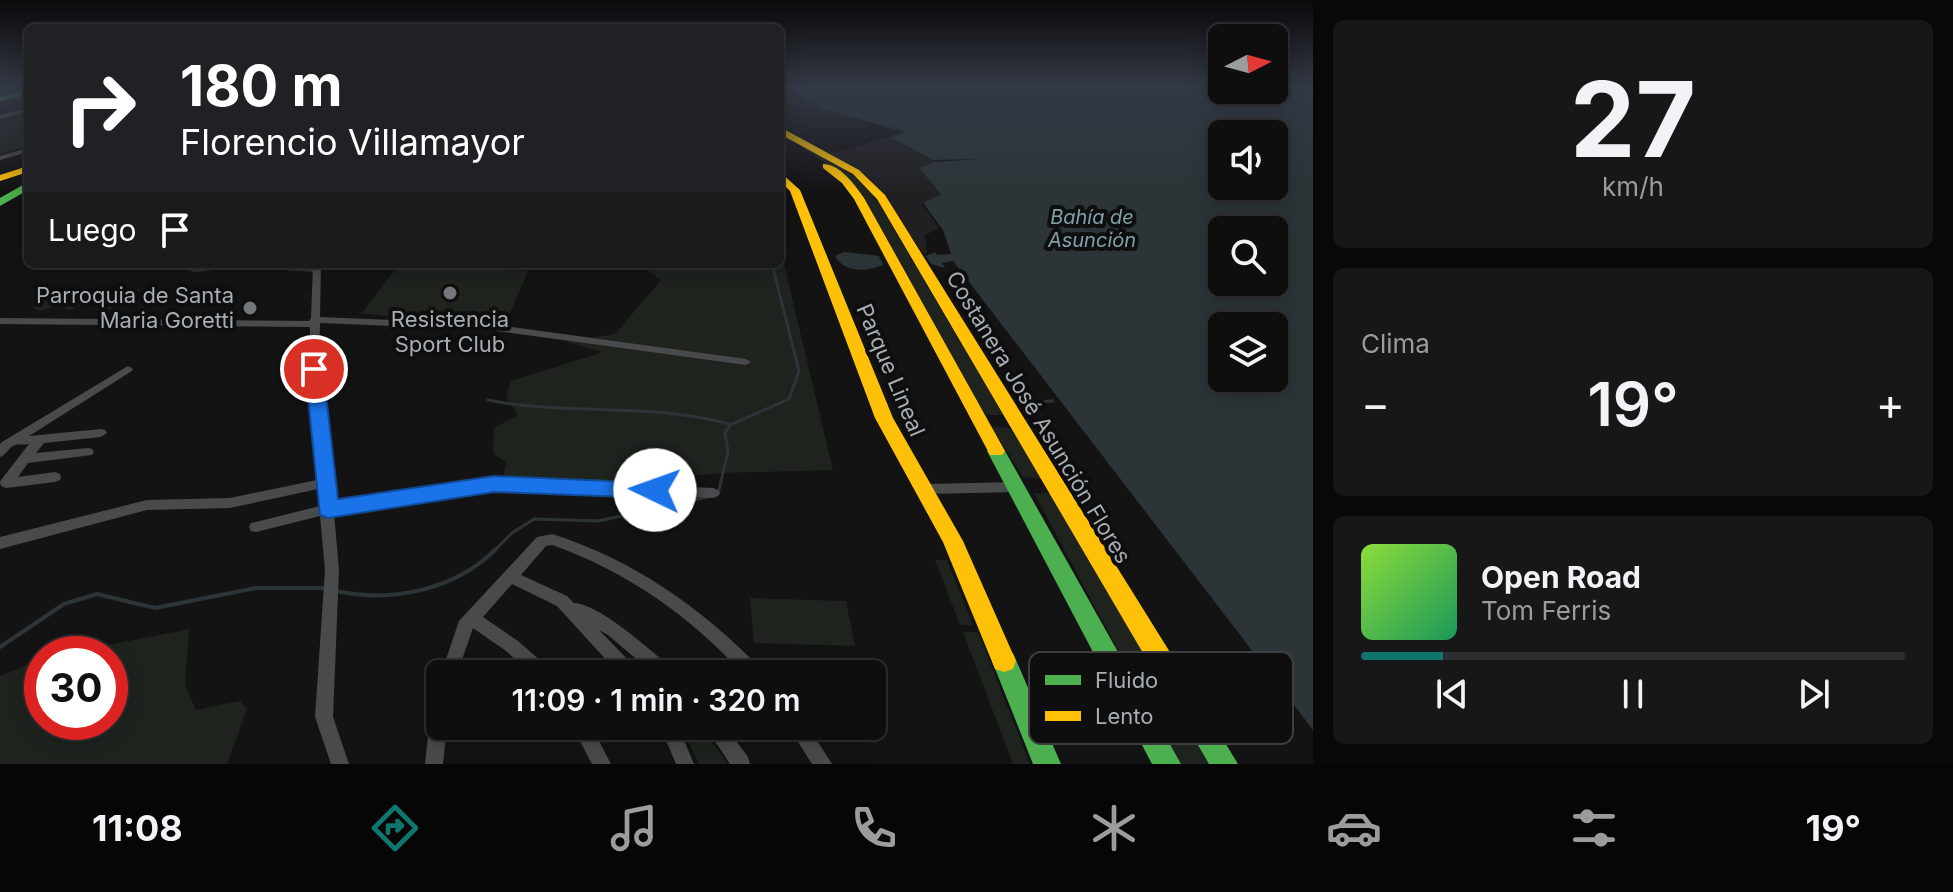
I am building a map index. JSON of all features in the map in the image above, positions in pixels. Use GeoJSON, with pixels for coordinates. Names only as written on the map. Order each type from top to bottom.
{"type":"FeatureCollection","features":[{"type":"Feature","properties":{"kind":"main road","name":"Costanera José Asunción Flores"},"geometry":{"type":"LineString","coordinates":[[784,132],[865,178],[881,197],[1156,652]]}},
{"type":"Feature","properties":{"kind":"main road"},"geometry":{"type":"LineString","coordinates":[[784,143],[846,181],[859,198],[1106,652]]}},
{"type":"Feature","properties":{"kind":"main road"},"geometry":{"type":"LineString","coordinates":[[0,178],[24,170]]}},
{"type":"Feature","properties":{"kind":"main road","name":"Parque Lineal"},"geometry":{"type":"LineString","coordinates":[[784,179],[795,190],[884,418],[927,489],[960,556],[1029,721]]}},
{"type":"Feature","properties":{"kind":"main road"},"geometry":{"type":"LineString","coordinates":[[0,203],[24,188]]}},
{"type":"Feature","properties":{"kind":"main road"},"geometry":{"type":"LineString","coordinates":[[981,421],[1016,422]]}},
{"type":"Feature","properties":{"kind":"main road"},"geometry":{"type":"LineString","coordinates":[[1017,487],[1056,487]]}},
{"type":"Feature","properties":{"kind":"main road","name":"Parque Lineal"},"geometry":{"type":"LineString","coordinates":[[1039,744],[1047,764]]}},
{"type":"Feature","properties":{"kind":"main road"},"geometry":{"type":"LineString","coordinates":[[1156,744],[1167,764]]}},
{"type":"Feature","properties":{"kind":"main road","name":"Costanera José Asunción Flores"},"geometry":{"type":"LineString","coordinates":[[1212,744],[1224,764]]}},
{"type":"Feature","properties":{"kind":"street"},"geometry":{"type":"LineString","coordinates":[[0,158],[24,151]]}},
{"type":"Feature","properties":{"kind":"street"},"geometry":{"type":"LineString","coordinates":[[317,268],[313,322],[328,509],[331,590],[324,717],[340,764]]}},
{"type":"Feature","properties":{"kind":"street"},"geometry":{"type":"LineString","coordinates":[[0,321],[313,322],[490,327],[746,362]]}},
{"type":"Feature","properties":{"kind":"street"},"geometry":{"type":"LineString","coordinates":[[5,446],[128,369]]}},
{"type":"Feature","properties":{"kind":"street"},"geometry":{"type":"LineString","coordinates":[[5,446],[101,433]]}},
{"type":"Feature","properties":{"kind":"street"},"geometry":{"type":"LineString","coordinates":[[40,439],[6,483],[55,477]]}},
{"type":"Feature","properties":{"kind":"street"},"geometry":{"type":"LineString","coordinates":[[24,459],[88,452]]}},
{"type":"Feature","properties":{"kind":"street"},"geometry":{"type":"LineString","coordinates":[[0,543],[147,505],[230,503],[326,483]]}},
{"type":"Feature","properties":{"kind":"street"},"geometry":{"type":"LineString","coordinates":[[256,527],[328,509],[494,484],[713,493]]}},
{"type":"Feature","properties":{"kind":"street"},"geometry":{"type":"LineString","coordinates":[[927,489],[1017,487]]}},
{"type":"Feature","properties":{"kind":"street"},"geometry":{"type":"LineString","coordinates":[[453,660],[459,641],[472,619],[542,541],[552,539],[611,564],[692,617],[739,660]]}},
{"type":"Feature","properties":{"kind":"street"},"geometry":{"type":"LineString","coordinates":[[511,577],[614,630],[649,660]]}},
{"type":"Feature","properties":{"kind":"street"},"geometry":{"type":"LineString","coordinates":[[562,601],[617,660]]}},
{"type":"Feature","properties":{"kind":"street"},"geometry":{"type":"LineString","coordinates":[[472,619],[528,660]]}},
{"type":"Feature","properties":{"kind":"street"},"geometry":{"type":"LineString","coordinates":[[434,764],[437,740]]}},
{"type":"Feature","properties":{"kind":"street"},"geometry":{"type":"LineString","coordinates":[[589,740],[602,764]]}},
{"type":"Feature","properties":{"kind":"street"},"geometry":{"type":"LineString","coordinates":[[675,740],[685,764]]}},
{"type":"Feature","properties":{"kind":"street"},"geometry":{"type":"LineString","coordinates":[[724,740],[741,764]]}},
{"type":"Feature","properties":{"kind":"street"},"geometry":{"type":"LineString","coordinates":[[807,740],[823,764]]}},
{"type":"Feature","properties":{"kind":"shaded area"},"geometry":{"type":"Polygon","coordinates":[[[0,122],[24,122],[24,147],[0,154],[0,122]]]}},
{"type":"Feature","properties":{"kind":"shaded area"},"geometry":{"type":"Polygon","coordinates":[[[910,130],[937,139],[903,136],[893,140],[935,161],[920,168],[945,193],[922,204],[939,228],[925,235],[927,253],[923,253],[867,176],[826,151],[838,152],[910,130]]]}},
{"type":"Feature","properties":{"kind":"shaded area"},"geometry":{"type":"Polygon","coordinates":[[[784,134],[820,152],[869,187],[1003,415],[985,415],[843,175],[784,134]]]}},
{"type":"Feature","properties":{"kind":"shaded area"},"geometry":{"type":"Polygon","coordinates":[[[784,264],[833,470],[722,473],[500,494],[506,462],[493,454],[494,428],[518,415],[506,397],[511,381],[603,352],[565,342],[615,334],[661,280],[644,268],[784,268],[784,264]]]}},
{"type":"Feature","properties":{"kind":"shaded area","name":"Resistencia Sport Club"},"geometry":{"type":"Polygon","coordinates":[[[396,268],[528,271],[506,322],[361,314],[396,268]]]}},
{"type":"Feature","properties":{"kind":"shaded area"},"geometry":{"type":"Polygon","coordinates":[[[127,289],[141,289],[109,310],[95,310],[104,302],[90,301],[70,310],[58,306],[39,311],[33,308],[39,297],[57,292],[56,299],[96,297],[110,300],[127,289]]]}},
{"type":"Feature","properties":{"kind":"shaded area"},"geometry":{"type":"Polygon","coordinates":[[[991,426],[1009,428],[1028,451],[1042,479],[1023,477],[991,426]]]}},
{"type":"Feature","properties":{"kind":"shaded area"},"geometry":{"type":"Polygon","coordinates":[[[1034,493],[1050,493],[1146,652],[1119,652],[1034,493]]]}},
{"type":"Feature","properties":{"kind":"shaded area"},"geometry":{"type":"Polygon","coordinates":[[[935,560],[947,560],[973,625],[960,625],[935,560]]]}},
{"type":"Feature","properties":{"kind":"shaded area"},"geometry":{"type":"Polygon","coordinates":[[[750,598],[846,601],[855,646],[754,643],[750,598]]]}},
{"type":"Feature","properties":{"kind":"shaded area"},"geometry":{"type":"Polygon","coordinates":[[[189,629],[185,685],[196,710],[240,701],[247,709],[227,764],[0,764],[0,676],[24,666],[24,740],[128,740],[128,641],[189,629]]]}},
{"type":"Feature","properties":{"kind":"shaded area"},"geometry":{"type":"Polygon","coordinates":[[[963,632],[978,632],[1030,764],[1013,764],[963,632]]]}},
{"type":"Feature","properties":{"kind":"shaded area"},"geometry":{"type":"Polygon","coordinates":[[[688,740],[710,740],[728,764],[699,764],[688,740]]]}},
{"type":"Feature","properties":{"kind":"shaded area"},"geometry":{"type":"Polygon","coordinates":[[[828,740],[877,740],[878,743],[828,740]]]}},
{"type":"Feature","properties":{"kind":"shaded area"},"geometry":{"type":"Polygon","coordinates":[[[1168,744],[1201,744],[1213,764],[1179,764],[1168,744]]]}},
{"type":"Feature","properties":{"kind":"water","name":"Bahía de Asunción"},"geometry":{"type":"Polygon","coordinates":[[[869,122],[1208,122],[1208,200],[1288,200],[1288,122],[1313,122],[1313,730],[1293,704],[1293,652],[1253,652],[953,261],[942,263],[945,268],[931,264],[926,256],[935,252],[937,255],[951,254],[943,230],[923,203],[941,194],[919,168],[934,162],[978,159],[933,160],[891,138],[907,132],[869,122]]]}},
{"type":"Feature","properties":{"kind":"water"},"geometry":{"type":"Polygon","coordinates":[[[844,252],[879,256],[883,265],[863,270],[844,266],[835,256],[844,252]]]}},
{"type":"Feature","properties":{"kind":"water"},"geometry":{"type":"Polygon","coordinates":[[[189,268],[234,268],[194,272],[189,268]]]}},
{"type":"Feature","properties":{"kind":"water"},"geometry":{"type":"Polygon","coordinates":[[[258,268],[314,268],[313,272],[258,268]]]}},
{"type":"Feature","properties":{"kind":"waterway"},"geometry":{"type":"LineString","coordinates":[[718,494],[728,452],[725,433],[730,425],[789,399],[799,371],[773,268]]}},
{"type":"Feature","properties":{"kind":"waterway"},"geometry":{"type":"LineString","coordinates":[[488,400],[518,405],[669,413],[729,424]]}},
{"type":"Feature","properties":{"kind":"waterway"},"geometry":{"type":"LineString","coordinates":[[1029,402],[1053,401]]}},
{"type":"Feature","properties":{"kind":"waterway"},"geometry":{"type":"LineString","coordinates":[[496,549],[512,533],[534,519],[598,521],[707,497]]}},
{"type":"Feature","properties":{"kind":"waterway"},"geometry":{"type":"LineString","coordinates":[[337,591],[379,595],[422,590],[462,575],[496,549]]}},
{"type":"Feature","properties":{"kind":"waterway"},"geometry":{"type":"LineString","coordinates":[[0,647],[64,604],[97,594],[155,608],[256,588],[326,588]]}},
{"type":"Feature","properties":{"kind":"traffic: fast"},"geometry":{"type":"LineString","coordinates":[[0,203],[24,188]]}},
{"type":"Feature","properties":{"kind":"traffic: fast"},"geometry":{"type":"LineString","coordinates":[[996,451],[1106,652]]}},
{"type":"Feature","properties":{"kind":"traffic: fast"},"geometry":{"type":"LineString","coordinates":[[1004,661],[1029,721]]}},
{"type":"Feature","properties":{"kind":"traffic: fast"},"geometry":{"type":"LineString","coordinates":[[1039,744],[1047,764]]}},
{"type":"Feature","properties":{"kind":"traffic: fast"},"geometry":{"type":"LineString","coordinates":[[1156,744],[1167,764]]}},
{"type":"Feature","properties":{"kind":"traffic: fast"},"geometry":{"type":"LineString","coordinates":[[1212,744],[1224,764]]}},
{"type":"Feature","properties":{"kind":"traffic: slow"},"geometry":{"type":"LineString","coordinates":[[784,132],[856,172],[881,197],[1156,652]]}},
{"type":"Feature","properties":{"kind":"traffic: slow"},"geometry":{"type":"LineString","coordinates":[[826,166],[846,181],[859,198],[996,451]]}},
{"type":"Feature","properties":{"kind":"traffic: slow"},"geometry":{"type":"LineString","coordinates":[[0,178],[24,170]]}},
{"type":"Feature","properties":{"kind":"traffic: slow"},"geometry":{"type":"LineString","coordinates":[[784,179],[795,190],[884,418],[953,541],[1004,661]]}},
{"type":"Feature","properties":{"kind":"place","name":"Resistencia Sport Club"},"geometry":{"type":"Point","coordinates":[450,293]}},
{"type":"Feature","properties":{"kind":"place","name":"Parroquia de Santa Maria Goretti"},"geometry":{"type":"Point","coordinates":[250,308]}},
{"type":"Feature","properties":{"kind":"route"},"geometry":{"type":"LineString","coordinates":[[314,369],[328,509],[494,484],[655,490]]}}]}
